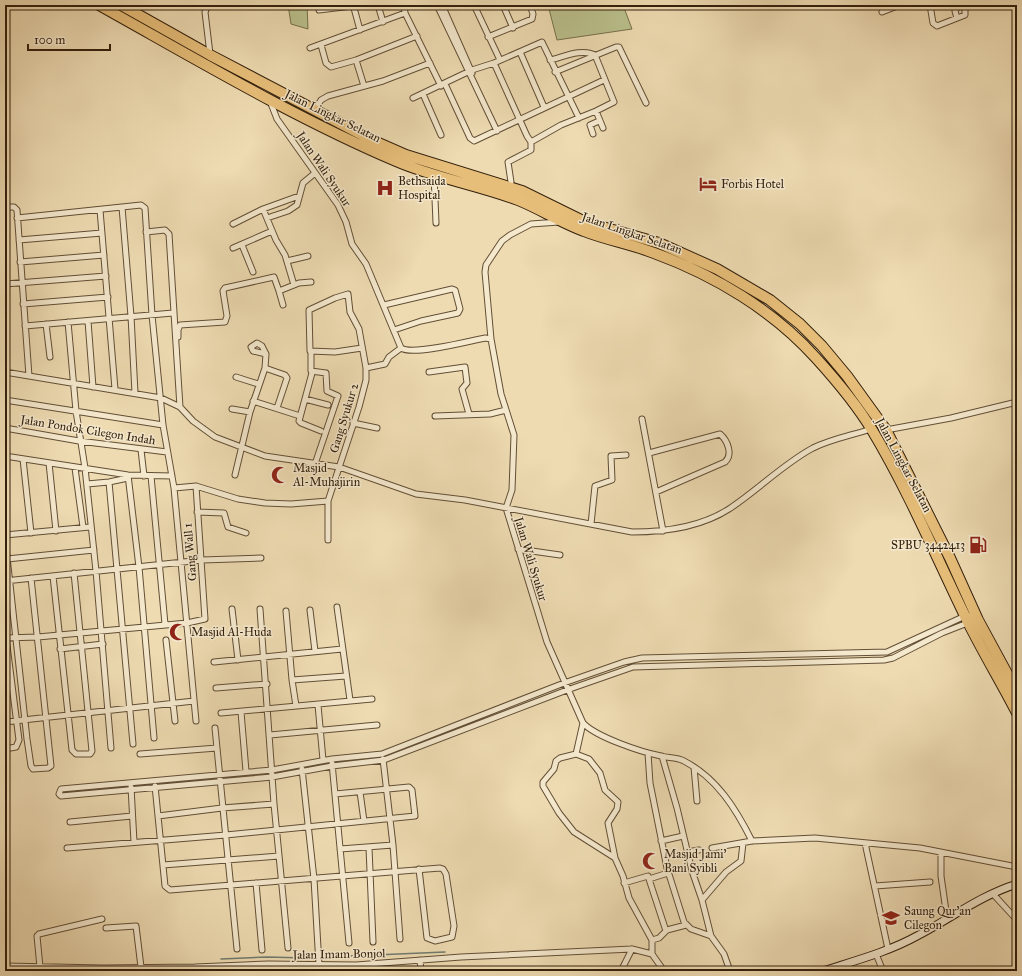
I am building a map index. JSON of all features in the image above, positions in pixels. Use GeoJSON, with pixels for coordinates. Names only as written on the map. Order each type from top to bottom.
{"type":"FeatureCollection","features":[{"type":"Feature","properties":{"kind":"highway","name":"Jalan Lingkar Selatan"},"geometry":{"type":"LineString","coordinates":[[99,5],[270,100],[373,151],[399,163],[434,175],[457,176]]}},
{"type":"Feature","properties":{"kind":"highway","name":"Jalan Lingkar Selatan"},"geometry":{"type":"LineString","coordinates":[[121,5],[210,55],[314,110],[387,146],[457,176],[522,191],[542,206],[583,231],[652,252],[690,268],[746,298],[774,319],[815,356],[839,385],[871,429],[972,619],[1017,713]]}},
{"type":"Feature","properties":{"kind":"highway","name":"Jalan Lingkar Selatan"},"geometry":{"type":"LineString","coordinates":[[562,218],[585,222],[659,243],[717,269],[770,300],[800,324],[822,346],[847,376],[886,430],[950,558],[972,619],[1017,692]]}},
{"type":"Feature","properties":{"kind":"street"},"geometry":{"type":"LineString","coordinates":[[206,5],[205,12],[210,55]]}},
{"type":"Feature","properties":{"kind":"street"},"geometry":{"type":"LineString","coordinates":[[378,5],[382,22]]}},
{"type":"Feature","properties":{"kind":"street"},"geometry":{"type":"LineString","coordinates":[[404,5],[405,13],[430,63],[473,141],[521,120],[544,107],[604,80]]}},
{"type":"Feature","properties":{"kind":"street"},"geometry":{"type":"LineString","coordinates":[[437,5],[471,73]]}},
{"type":"Feature","properties":{"kind":"street"},"geometry":{"type":"LineString","coordinates":[[442,5],[497,131]]}},
{"type":"Feature","properties":{"kind":"street"},"geometry":{"type":"LineString","coordinates":[[474,5],[500,60]]}},
{"type":"Feature","properties":{"kind":"street"},"geometry":{"type":"LineString","coordinates":[[503,5],[513,28]]}},
{"type":"Feature","properties":{"kind":"street"},"geometry":{"type":"LineString","coordinates":[[488,37],[513,28],[533,18],[530,5]]}},
{"type":"Feature","properties":{"kind":"street"},"geometry":{"type":"LineString","coordinates":[[882,12],[900,5]]}},
{"type":"Feature","properties":{"kind":"street"},"geometry":{"type":"LineString","coordinates":[[930,5],[935,25],[966,14],[965,7],[967,5]]}},
{"type":"Feature","properties":{"kind":"street"},"geometry":{"type":"LineString","coordinates":[[955,5],[957,8],[955,11],[957,18]]}},
{"type":"Feature","properties":{"kind":"street"},"geometry":{"type":"LineString","coordinates":[[319,10],[352,6],[354,8],[360,30]]}},
{"type":"Feature","properties":{"kind":"street"},"geometry":{"type":"LineString","coordinates":[[310,48],[405,13]]}},
{"type":"Feature","properties":{"kind":"street"},"geometry":{"type":"LineString","coordinates":[[320,45],[329,66],[356,60],[417,36]]}},
{"type":"Feature","properties":{"kind":"street"},"geometry":{"type":"LineString","coordinates":[[413,98],[542,42],[555,72],[579,118]]}},
{"type":"Feature","properties":{"kind":"street"},"geometry":{"type":"LineString","coordinates":[[555,72],[595,55],[619,47],[646,103]]}},
{"type":"Feature","properties":{"kind":"street"},"geometry":{"type":"LineString","coordinates":[[520,52],[544,107]]}},
{"type":"Feature","properties":{"kind":"street"},"geometry":{"type":"LineString","coordinates":[[531,142],[561,125],[614,102],[595,55],[588,52],[580,52],[550,60]]}},
{"type":"Feature","properties":{"kind":"street"},"geometry":{"type":"LineString","coordinates":[[356,60],[364,86]]}},
{"type":"Feature","properties":{"kind":"street"},"geometry":{"type":"LineString","coordinates":[[314,110],[321,100],[328,96],[383,81],[430,63]]}},
{"type":"Feature","properties":{"kind":"street"},"geometry":{"type":"LineString","coordinates":[[494,63],[531,142],[531,150],[508,162],[511,182]]}},
{"type":"Feature","properties":{"kind":"street"},"geometry":{"type":"LineString","coordinates":[[423,94],[441,135]]}},
{"type":"Feature","properties":{"kind":"street","name":"Jalan Wali Syukur"},"geometry":{"type":"LineString","coordinates":[[270,100],[274,114],[338,205],[346,222],[352,244],[366,264],[402,348]]}},
{"type":"Feature","properties":{"kind":"street"},"geometry":{"type":"LineString","coordinates":[[596,111],[603,128]]}},
{"type":"Feature","properties":{"kind":"street"},"geometry":{"type":"LineString","coordinates":[[593,134],[590,125],[599,121]]}},
{"type":"Feature","properties":{"kind":"street"},"geometry":{"type":"LineString","coordinates":[[267,218],[297,205],[303,183],[315,173]]}},
{"type":"Feature","properties":{"kind":"street"},"geometry":{"type":"LineString","coordinates":[[434,175],[436,223]]}},
{"type":"Feature","properties":{"kind":"street"},"geometry":{"type":"LineString","coordinates":[[233,224],[263,209],[299,196]]}},
{"type":"Feature","properties":{"kind":"street"},"geometry":{"type":"LineString","coordinates":[[17,218],[144,206],[152,315],[163,425],[174,488],[196,721]]}},
{"type":"Feature","properties":{"kind":"street"},"geometry":{"type":"LineString","coordinates":[[5,207],[16,208],[29,376]]}},
{"type":"Feature","properties":{"kind":"street"},"geometry":{"type":"LineString","coordinates":[[122,207],[131,316],[135,393]]}},
{"type":"Feature","properties":{"kind":"street"},"geometry":{"type":"LineString","coordinates":[[263,209],[287,261],[294,286]]}},
{"type":"Feature","properties":{"kind":"street"},"geometry":{"type":"LineString","coordinates":[[100,210],[115,389]]}},
{"type":"Feature","properties":{"kind":"street","name":"Jalan Wali Syukur"},"geometry":{"type":"LineString","coordinates":[[562,218],[531,224],[502,241],[486,265],[485,272],[491,339],[497,380],[514,435],[512,490],[506,508],[536,610],[564,683],[583,723]]}},
{"type":"Feature","properties":{"kind":"street"},"geometry":{"type":"LineString","coordinates":[[146,232],[165,230],[169,234],[180,407]]}},
{"type":"Feature","properties":{"kind":"street"},"geometry":{"type":"LineString","coordinates":[[233,248],[272,231]]}},
{"type":"Feature","properties":{"kind":"street"},"geometry":{"type":"LineString","coordinates":[[19,240],[102,233]]}},
{"type":"Feature","properties":{"kind":"street"},"geometry":{"type":"LineString","coordinates":[[242,244],[253,272]]}},
{"type":"Feature","properties":{"kind":"street"},"geometry":{"type":"LineString","coordinates":[[20,262],[104,255]]}},
{"type":"Feature","properties":{"kind":"street"},"geometry":{"type":"LineString","coordinates":[[287,261],[308,256]]}},
{"type":"Feature","properties":{"kind":"street"},"geometry":{"type":"LineString","coordinates":[[5,284],[106,276]]}},
{"type":"Feature","properties":{"kind":"street"},"geometry":{"type":"LineString","coordinates":[[176,352],[178,330],[180,326],[225,322],[227,316],[223,291],[225,288],[274,277],[283,305]]}},
{"type":"Feature","properties":{"kind":"street"},"geometry":{"type":"LineString","coordinates":[[279,291],[310,282]]}},
{"type":"Feature","properties":{"kind":"street"},"geometry":{"type":"LineString","coordinates":[[384,305],[452,289],[455,290],[460,309],[458,312],[421,320],[394,330]]}},
{"type":"Feature","properties":{"kind":"street","name":"Gang Syukur 2"},"geometry":{"type":"LineString","coordinates":[[311,352],[309,350],[308,310],[348,294],[350,312],[358,327],[366,368],[362,397],[328,501],[328,540]]}},
{"type":"Feature","properties":{"kind":"street"},"geometry":{"type":"LineString","coordinates":[[23,304],[108,297]]}},
{"type":"Feature","properties":{"kind":"street"},"geometry":{"type":"LineString","coordinates":[[25,326],[173,313]]}},
{"type":"Feature","properties":{"kind":"street"},"geometry":{"type":"LineString","coordinates":[[88,320],[94,387]]}},
{"type":"Feature","properties":{"kind":"street"},"geometry":{"type":"LineString","coordinates":[[68,322],[79,441],[85,468],[90,527],[94,550],[111,748]]}},
{"type":"Feature","properties":{"kind":"street"},"geometry":{"type":"LineString","coordinates":[[46,324],[50,357]]}},
{"type":"Feature","properties":{"kind":"street"},"geometry":{"type":"LineString","coordinates":[[366,368],[385,364],[389,357],[402,348],[410,351],[422,350],[485,338],[491,339]]}},
{"type":"Feature","properties":{"kind":"street"},"geometry":{"type":"LineString","coordinates":[[315,464],[337,395],[327,391],[326,373],[311,371],[311,352],[335,352],[362,348]]}},
{"type":"Feature","properties":{"kind":"street"},"geometry":{"type":"LineString","coordinates":[[5,353],[6,372],[73,384],[115,389],[161,398],[180,407],[193,421],[211,435],[266,456],[339,467],[406,492],[506,508],[632,532],[663,531],[718,515],[729,509],[760,485],[814,448],[871,429]]}},
{"type":"Feature","properties":{"kind":"street"},"geometry":{"type":"LineString","coordinates":[[235,475],[253,401],[265,368],[266,354]]}},
{"type":"Feature","properties":{"kind":"street"},"geometry":{"type":"LineString","coordinates":[[429,372],[465,367],[468,383],[462,388],[469,414]]}},
{"type":"Feature","properties":{"kind":"street"},"geometry":{"type":"LineString","coordinates":[[265,368],[287,378],[277,408]]}},
{"type":"Feature","properties":{"kind":"street"},"geometry":{"type":"LineString","coordinates":[[312,374],[300,416],[301,423],[321,431]]}},
{"type":"Feature","properties":{"kind":"street"},"geometry":{"type":"LineString","coordinates":[[236,377],[258,384]]}},
{"type":"Feature","properties":{"kind":"street"},"geometry":{"type":"LineString","coordinates":[[306,399],[328,406]]}},
{"type":"Feature","properties":{"kind":"street"},"geometry":{"type":"LineString","coordinates":[[5,400],[163,425]]}},
{"type":"Feature","properties":{"kind":"street"},"geometry":{"type":"LineString","coordinates":[[253,401],[300,416]]}},
{"type":"Feature","properties":{"kind":"street"},"geometry":{"type":"LineString","coordinates":[[886,430],[951,418],[1017,402]]}},
{"type":"Feature","properties":{"kind":"street"},"geometry":{"type":"LineString","coordinates":[[232,409],[250,412]]}},
{"type":"Feature","properties":{"kind":"street"},"geometry":{"type":"LineString","coordinates":[[435,416],[490,414],[506,410]]}},
{"type":"Feature","properties":{"kind":"street"},"geometry":{"type":"LineString","coordinates":[[642,419],[663,531]]}},
{"type":"Feature","properties":{"kind":"street"},"geometry":{"type":"LineString","coordinates":[[353,423],[377,428]]}},
{"type":"Feature","properties":{"kind":"street","name":"Jalan Pondok Cilegon Indah"},"geometry":{"type":"LineString","coordinates":[[5,428],[79,441],[141,450],[167,452]]}},
{"type":"Feature","properties":{"kind":"street"},"geometry":{"type":"LineString","coordinates":[[649,453],[718,434],[724,438],[729,450],[729,457],[725,462],[656,492]]}},
{"type":"Feature","properties":{"kind":"street"},"geometry":{"type":"LineString","coordinates":[[141,450],[144,476]]}},
{"type":"Feature","properties":{"kind":"street"},"geometry":{"type":"LineString","coordinates":[[591,524],[595,486],[612,480],[611,456],[626,455]]}},
{"type":"Feature","properties":{"kind":"street"},"geometry":{"type":"LineString","coordinates":[[5,456],[75,468],[85,468],[128,477]]}},
{"type":"Feature","properties":{"kind":"street"},"geometry":{"type":"LineString","coordinates":[[23,459],[31,533]]}},
{"type":"Feature","properties":{"kind":"street"},"geometry":{"type":"LineString","coordinates":[[49,464],[56,531]]}},
{"type":"Feature","properties":{"kind":"street"},"geometry":{"type":"LineString","coordinates":[[75,468],[83,527]]}},
{"type":"Feature","properties":{"kind":"street"},"geometry":{"type":"LineString","coordinates":[[151,476],[165,624]]}},
{"type":"Feature","properties":{"kind":"street"},"geometry":{"type":"LineString","coordinates":[[87,484],[109,482],[128,477],[172,476]]}},
{"type":"Feature","properties":{"kind":"street"},"geometry":{"type":"LineString","coordinates":[[128,477],[139,567],[154,738]]}},
{"type":"Feature","properties":{"kind":"street"},"geometry":{"type":"LineString","coordinates":[[109,482],[134,744]]}},
{"type":"Feature","properties":{"kind":"street"},"geometry":{"type":"LineString","coordinates":[[174,488],[196,486],[238,499],[265,503],[291,504],[328,501]]}},
{"type":"Feature","properties":{"kind":"street","name":"Gang Wall 1"},"geometry":{"type":"LineString","coordinates":[[187,622],[203,620],[206,616],[196,486]]}},
{"type":"Feature","properties":{"kind":"street"},"geometry":{"type":"LineString","coordinates":[[197,512],[224,513],[228,527],[246,533]]}},
{"type":"Feature","properties":{"kind":"street"},"geometry":{"type":"LineString","coordinates":[[5,534],[90,527]]}},
{"type":"Feature","properties":{"kind":"street"},"geometry":{"type":"LineString","coordinates":[[5,539],[7,581],[32,768],[51,767],[31,578]]}},
{"type":"Feature","properties":{"kind":"street"},"geometry":{"type":"LineString","coordinates":[[518,549],[560,555]]}},
{"type":"Feature","properties":{"kind":"street"},"geometry":{"type":"LineString","coordinates":[[7,559],[94,550]]}},
{"type":"Feature","properties":{"kind":"street"},"geometry":{"type":"LineString","coordinates":[[7,581],[202,560],[260,558]]}},
{"type":"Feature","properties":{"kind":"street"},"geometry":{"type":"LineString","coordinates":[[53,576],[72,752],[76,754],[90,754],[92,751],[74,573]]}},
{"type":"Feature","properties":{"kind":"street"},"geometry":{"type":"LineString","coordinates":[[338,607],[342,649],[350,700]]}},
{"type":"Feature","properties":{"kind":"street"},"geometry":{"type":"LineString","coordinates":[[232,609],[238,660]]}},
{"type":"Feature","properties":{"kind":"street"},"geometry":{"type":"LineString","coordinates":[[260,609],[274,804],[288,948]]}},
{"type":"Feature","properties":{"kind":"street"},"geometry":{"type":"LineString","coordinates":[[310,610],[315,651]]}},
{"type":"Feature","properties":{"kind":"street"},"geometry":{"type":"LineString","coordinates":[[286,611],[289,654],[296,706]]}},
{"type":"Feature","properties":{"kind":"street"},"geometry":{"type":"LineString","coordinates":[[972,619],[893,658],[884,660],[645,665],[623,669],[384,760],[332,766],[272,776],[61,796],[59,794],[61,788],[130,783],[246,771],[272,770],[323,760],[382,754],[564,683],[624,662],[642,658],[887,652],[972,619]]}},
{"type":"Feature","properties":{"kind":"street"},"geometry":{"type":"LineString","coordinates":[[5,638],[38,637],[187,622]]}},
{"type":"Feature","properties":{"kind":"street"},"geometry":{"type":"LineString","coordinates":[[5,630],[19,740],[16,747],[5,749]]}},
{"type":"Feature","properties":{"kind":"street"},"geometry":{"type":"LineString","coordinates":[[166,640],[175,721]]}},
{"type":"Feature","properties":{"kind":"street"},"geometry":{"type":"LineString","coordinates":[[60,649],[103,644]]}},
{"type":"Feature","properties":{"kind":"street"},"geometry":{"type":"LineString","coordinates":[[214,662],[342,649]]}},
{"type":"Feature","properties":{"kind":"street"},"geometry":{"type":"LineString","coordinates":[[292,680],[346,676]]}},
{"type":"Feature","properties":{"kind":"street"},"geometry":{"type":"LineString","coordinates":[[216,688],[266,684]]}},
{"type":"Feature","properties":{"kind":"street"},"geometry":{"type":"LineString","coordinates":[[221,713],[318,705],[372,698]]}},
{"type":"Feature","properties":{"kind":"street"},"geometry":{"type":"LineString","coordinates":[[5,722],[151,707],[194,701]]}},
{"type":"Feature","properties":{"kind":"street"},"geometry":{"type":"LineString","coordinates":[[318,705],[323,760]]}},
{"type":"Feature","properties":{"kind":"street"},"geometry":{"type":"LineString","coordinates":[[241,712],[246,771]]}},
{"type":"Feature","properties":{"kind":"street"},"geometry":{"type":"LineString","coordinates":[[576,754],[583,723],[592,731],[648,753],[684,760],[716,785],[728,799],[739,815],[752,841]]}},
{"type":"Feature","properties":{"kind":"street"},"geometry":{"type":"LineString","coordinates":[[270,735],[377,725]]}},
{"type":"Feature","properties":{"kind":"street"},"geometry":{"type":"LineString","coordinates":[[215,728],[237,948]]}},
{"type":"Feature","properties":{"kind":"street"},"geometry":{"type":"LineString","coordinates":[[19,740],[27,739]]}},
{"type":"Feature","properties":{"kind":"street"},"geometry":{"type":"LineString","coordinates":[[415,741],[417,748]]}},
{"type":"Feature","properties":{"kind":"street"},"geometry":{"type":"LineString","coordinates":[[140,754],[217,748]]}},
{"type":"Feature","properties":{"kind":"street"},"geometry":{"type":"LineString","coordinates":[[648,753],[650,784],[668,873],[686,925],[696,931],[711,936]]}},
{"type":"Feature","properties":{"kind":"street"},"geometry":{"type":"LineString","coordinates":[[382,754],[384,760],[389,819],[393,845],[400,939]]}},
{"type":"Feature","properties":{"kind":"street"},"geometry":{"type":"LineString","coordinates":[[615,858],[574,832],[559,813],[543,786],[545,779],[554,769],[558,759],[576,754],[589,759],[600,772],[605,790],[618,802],[617,809],[608,823],[615,858],[629,898],[652,940],[653,952],[664,971]]}},
{"type":"Feature","properties":{"kind":"street"},"geometry":{"type":"LineString","coordinates":[[662,756],[692,871],[702,900],[711,936],[724,954],[730,971]]}},
{"type":"Feature","properties":{"kind":"street"},"geometry":{"type":"LineString","coordinates":[[332,759],[349,943]]}},
{"type":"Feature","properties":{"kind":"street"},"geometry":{"type":"LineString","coordinates":[[302,764],[314,880],[319,965]]}},
{"type":"Feature","properties":{"kind":"street"},"geometry":{"type":"LineString","coordinates":[[694,767],[697,801]]}},
{"type":"Feature","properties":{"kind":"street"},"geometry":{"type":"LineString","coordinates":[[154,780],[165,886],[170,890],[314,880],[394,871],[420,869],[440,868],[445,871],[454,926],[452,937],[434,941],[427,938],[420,869]]}},
{"type":"Feature","properties":{"kind":"street"},"geometry":{"type":"LineString","coordinates":[[130,783],[134,842]]}},
{"type":"Feature","properties":{"kind":"street"},"geometry":{"type":"LineString","coordinates":[[67,848],[226,835],[414,817],[415,815],[412,790],[410,787],[335,794]]}},
{"type":"Feature","properties":{"kind":"street"},"geometry":{"type":"LineString","coordinates":[[360,792],[364,821]]}},
{"type":"Feature","properties":{"kind":"street"},"geometry":{"type":"LineString","coordinates":[[158,816],[222,808],[274,804]]}},
{"type":"Feature","properties":{"kind":"street"},"geometry":{"type":"LineString","coordinates":[[70,822],[132,816]]}},
{"type":"Feature","properties":{"kind":"street"},"geometry":{"type":"LineString","coordinates":[[661,841],[683,836]]}},
{"type":"Feature","properties":{"kind":"street"},"geometry":{"type":"LineString","coordinates":[[712,848],[752,841],[804,838],[920,848],[941,854],[1017,867]]}},
{"type":"Feature","properties":{"kind":"street"},"geometry":{"type":"LineString","coordinates":[[702,900],[726,872],[742,861],[743,843]]}},
{"type":"Feature","properties":{"kind":"street"},"geometry":{"type":"LineString","coordinates":[[865,843],[888,949]]}},
{"type":"Feature","properties":{"kind":"street"},"geometry":{"type":"LineString","coordinates":[[340,849],[393,845]]}},
{"type":"Feature","properties":{"kind":"street"},"geometry":{"type":"LineString","coordinates":[[369,848],[373,942]]}},
{"type":"Feature","properties":{"kind":"street"},"geometry":{"type":"LineString","coordinates":[[687,852],[699,850]]}},
{"type":"Feature","properties":{"kind":"street"},"geometry":{"type":"LineString","coordinates":[[941,854],[941,876],[947,918]]}},
{"type":"Feature","properties":{"kind":"street"},"geometry":{"type":"LineString","coordinates":[[163,865],[279,856]]}},
{"type":"Feature","properties":{"kind":"street"},"geometry":{"type":"LineString","coordinates":[[624,883],[668,873]]}},
{"type":"Feature","properties":{"kind":"street"},"geometry":{"type":"LineString","coordinates":[[649,878],[666,930]]}},
{"type":"Feature","properties":{"kind":"street"},"geometry":{"type":"LineString","coordinates":[[875,886],[930,882]]}},
{"type":"Feature","properties":{"kind":"street"},"geometry":{"type":"LineString","coordinates":[[256,883],[262,950]]}},
{"type":"Feature","properties":{"kind":"street"},"geometry":{"type":"LineString","coordinates":[[823,971],[876,954],[918,936],[947,918],[993,894],[1017,884]]}},
{"type":"Feature","properties":{"kind":"street"},"geometry":{"type":"LineString","coordinates":[[993,894],[1017,920]]}},
{"type":"Feature","properties":{"kind":"street"},"geometry":{"type":"LineString","coordinates":[[40,966],[37,936],[39,934],[102,919]]}},
{"type":"Feature","properties":{"kind":"street"},"geometry":{"type":"LineString","coordinates":[[652,940],[659,938],[666,930],[686,925]]}},
{"type":"Feature","properties":{"kind":"street"},"geometry":{"type":"LineString","coordinates":[[106,928],[136,926],[142,967]]}},
{"type":"Feature","properties":{"kind":"street"},"geometry":{"type":"LineString","coordinates":[[621,971],[632,949]]}},
{"type":"Feature","properties":{"kind":"street","name":"Jalan Imam Bonjol"},"geometry":{"type":"LineString","coordinates":[[5,966],[142,967],[319,965],[325,968],[420,960],[632,949],[653,952]]}},
{"type":"Feature","properties":{"kind":"street"},"geometry":{"type":"LineString","coordinates":[[876,954],[883,971]]}},
{"type":"Feature","properties":{"kind":"street"},"geometry":{"type":"LineString","coordinates":[[420,960],[421,971]]}},
{"type":"Feature","properties":{"kind":"street"},"geometry":{"type":"LineString","coordinates":[[245,965],[246,971]]}},
{"type":"Feature","properties":{"kind":"green space"},"geometry":{"type":"Polygon","coordinates":[[[288,5],[307,5],[308,29],[291,24],[288,5]]]}},
{"type":"Feature","properties":{"kind":"green space"},"geometry":{"type":"Polygon","coordinates":[[[548,5],[623,5],[632,29],[557,40],[548,5]]]}},
{"type":"Feature","properties":{"kind":"waterway"},"geometry":{"type":"LineString","coordinates":[[221,959],[267,957],[305,958],[445,952]]}},
{"type":"Feature","properties":{"kind":"place","name":"Forbis Hotel"},"geometry":{"type":"Point","coordinates":[708,184]}},
{"type":"Feature","properties":{"kind":"place","name":"Bethsaida Hospital"},"geometry":{"type":"Point","coordinates":[385,188]}},
{"type":"Feature","properties":{"kind":"place","name":"Masjid Al-Muhajirin"},"geometry":{"type":"Point","coordinates":[280,475]}},
{"type":"Feature","properties":{"kind":"place","name":"SPBU 3442413"},"geometry":{"type":"Point","coordinates":[978,545]}},
{"type":"Feature","properties":{"kind":"place","name":"Masjid Al-Huda"},"geometry":{"type":"Point","coordinates":[178,632]}},
{"type":"Feature","properties":{"kind":"place","name":"Masjid Jami' Bani Syibli"},"geometry":{"type":"Point","coordinates":[651,861]}},
{"type":"Feature","properties":{"kind":"place","name":"Saung Qur'an Cilegon"},"geometry":{"type":"Point","coordinates":[891,918]}}]}
